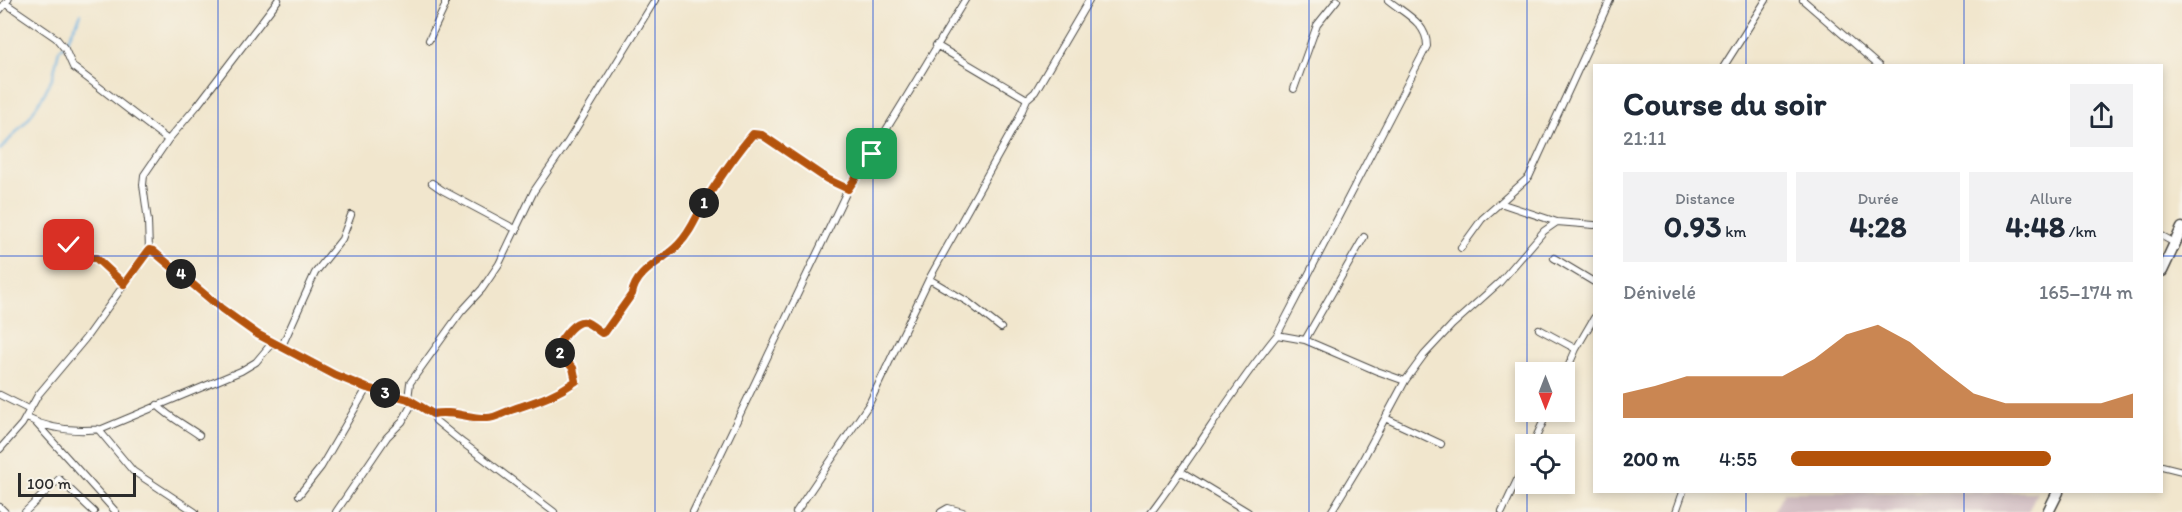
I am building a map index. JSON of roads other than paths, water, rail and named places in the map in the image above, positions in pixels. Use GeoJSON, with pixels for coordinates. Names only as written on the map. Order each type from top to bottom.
{"type":"FeatureCollection","features":[{"type":"Feature","properties":{"kind":"main road"},"geometry":{"type":"LineString","coordinates":[[2163,269],[2182,228]]}},
{"type":"Feature","properties":{"kind":"main road"},"geometry":{"type":"LineString","coordinates":[[2048,512],[2058,493]]}},
{"type":"Feature","properties":{"kind":"street"},"geometry":{"type":"LineString","coordinates":[[0,449],[27,418],[38,395],[85,339],[149,250],[144,175],[168,140],[278,0]]}},
{"type":"Feature","properties":{"kind":"street"},"geometry":{"type":"LineString","coordinates":[[429,40],[445,6],[445,0]]}},
{"type":"Feature","properties":{"kind":"street"},"geometry":{"type":"LineString","coordinates":[[336,512],[387,437],[402,422],[414,403],[411,382],[461,312],[482,290],[499,264],[534,191],[567,143],[655,0]]}},
{"type":"Feature","properties":{"kind":"street"},"geometry":{"type":"LineString","coordinates":[[693,512],[848,189],[872,154],[965,0]]}},
{"type":"Feature","properties":{"kind":"street"},"geometry":{"type":"LineString","coordinates":[[796,512],[869,404],[929,279],[1018,120],[1027,99],[1035,92],[1089,0]]}},
{"type":"Feature","properties":{"kind":"street"},"geometry":{"type":"LineString","coordinates":[[1294,89],[1317,25],[1337,0]]}},
{"type":"Feature","properties":{"kind":"street"},"geometry":{"type":"LineString","coordinates":[[1151,512],[1182,472],[1277,335],[1427,46],[1424,28],[1388,0]]}},
{"type":"Feature","properties":{"kind":"street"},"geometry":{"type":"LineString","coordinates":[[1461,248],[1482,219],[1529,177],[1610,0]]}},
{"type":"Feature","properties":{"kind":"street"},"geometry":{"type":"LineString","coordinates":[[1725,64],[1766,0]]}},
{"type":"Feature","properties":{"kind":"street"},"geometry":{"type":"LineString","coordinates":[[1803,0],[1877,64]]}},
{"type":"Feature","properties":{"kind":"street"},"geometry":{"type":"LineString","coordinates":[[0,10],[7,2],[56,38],[65,49],[73,67],[168,140]]}},
{"type":"Feature","properties":{"kind":"street"},"geometry":{"type":"LineString","coordinates":[[936,45],[1027,99]]}},
{"type":"Feature","properties":{"kind":"street"},"geometry":{"type":"LineString","coordinates":[[433,414],[442,412],[485,418],[495,417],[509,410],[540,402],[576,381],[573,368],[555,349],[572,327],[581,322],[585,322],[602,333],[605,332],[647,269],[677,247],[693,227],[706,200],[737,152],[753,134],[762,135],[827,179],[848,189]]}},
{"type":"Feature","properties":{"kind":"street"},"geometry":{"type":"LineString","coordinates":[[432,183],[517,230]]}},
{"type":"Feature","properties":{"kind":"street"},"geometry":{"type":"LineString","coordinates":[[1500,203],[1557,222],[1593,225]]}},
{"type":"Feature","properties":{"kind":"street"},"geometry":{"type":"LineString","coordinates":[[282,346],[315,273],[342,239],[351,215]]}},
{"type":"Feature","properties":{"kind":"street"},"geometry":{"type":"LineString","coordinates":[[1331,512],[1405,381],[1424,355],[1452,325],[1500,282],[1544,231],[1557,222]]}},
{"type":"Feature","properties":{"kind":"street"},"geometry":{"type":"LineString","coordinates":[[1305,340],[1364,237]]}},
{"type":"Feature","properties":{"kind":"street"},"geometry":{"type":"LineString","coordinates":[[2163,237],[2175,243]]}},
{"type":"Feature","properties":{"kind":"street"},"geometry":{"type":"LineString","coordinates":[[69,245],[86,258],[96,258],[124,284]]}},
{"type":"Feature","properties":{"kind":"street"},"geometry":{"type":"LineString","coordinates":[[149,250],[222,309],[272,342],[335,375],[414,403],[433,414],[436,421],[554,512]]}},
{"type":"Feature","properties":{"kind":"street"},"geometry":{"type":"LineString","coordinates":[[1554,258],[1593,281]]}},
{"type":"Feature","properties":{"kind":"street"},"geometry":{"type":"LineString","coordinates":[[929,279],[968,302],[1001,328]]}},
{"type":"Feature","properties":{"kind":"street"},"geometry":{"type":"LineString","coordinates":[[1570,362],[1593,320]]}},
{"type":"Feature","properties":{"kind":"street"},"geometry":{"type":"LineString","coordinates":[[1539,329],[1576,349]]}},
{"type":"Feature","properties":{"kind":"street"},"geometry":{"type":"LineString","coordinates":[[1277,335],[1305,340],[1405,381]]}},
{"type":"Feature","properties":{"kind":"street"},"geometry":{"type":"LineString","coordinates":[[27,418],[51,428],[82,432],[98,429],[241,371],[256,362],[272,342]]}},
{"type":"Feature","properties":{"kind":"street"},"geometry":{"type":"LineString","coordinates":[[299,495],[321,467],[367,388]]}},
{"type":"Feature","properties":{"kind":"street"},"geometry":{"type":"LineString","coordinates":[[0,395],[30,410]]}},
{"type":"Feature","properties":{"kind":"street"},"geometry":{"type":"LineString","coordinates":[[158,405],[165,413],[181,421],[199,435]]}},
{"type":"Feature","properties":{"kind":"street"},"geometry":{"type":"LineString","coordinates":[[1385,418],[1441,444]]}},
{"type":"Feature","properties":{"kind":"street"},"geometry":{"type":"LineString","coordinates":[[34,421],[116,512]]}},
{"type":"Feature","properties":{"kind":"street"},"geometry":{"type":"LineString","coordinates":[[98,429],[133,471],[195,512]]}},
{"type":"Feature","properties":{"kind":"street"},"geometry":{"type":"LineString","coordinates":[[2163,466],[2182,471]]}},
{"type":"Feature","properties":{"kind":"street"},"geometry":{"type":"LineString","coordinates":[[1182,472],[1248,512]]}},
{"type":"Feature","properties":{"kind":"street"},"geometry":{"type":"LineString","coordinates":[[26,512],[59,479],[94,512]]}},
{"type":"Feature","properties":{"kind":"street"},"geometry":{"type":"LineString","coordinates":[[1502,512],[1515,484]]}},
{"type":"Feature","properties":{"kind":"street"},"geometry":{"type":"LineString","coordinates":[[1676,512],[1683,493]]}},
{"type":"Feature","properties":{"kind":"street"},"geometry":{"type":"LineString","coordinates":[[0,507],[5,512]]}},
{"type":"Feature","properties":{"kind":"street"},"geometry":{"type":"LineString","coordinates":[[941,512],[948,508],[963,512]]}},
{"type":"Feature","properties":{"kind":"waterway"},"geometry":{"type":"LineString","coordinates":[[0,150],[29,118],[44,94],[53,76],[59,50],[66,43],[81,14]]}}]}
